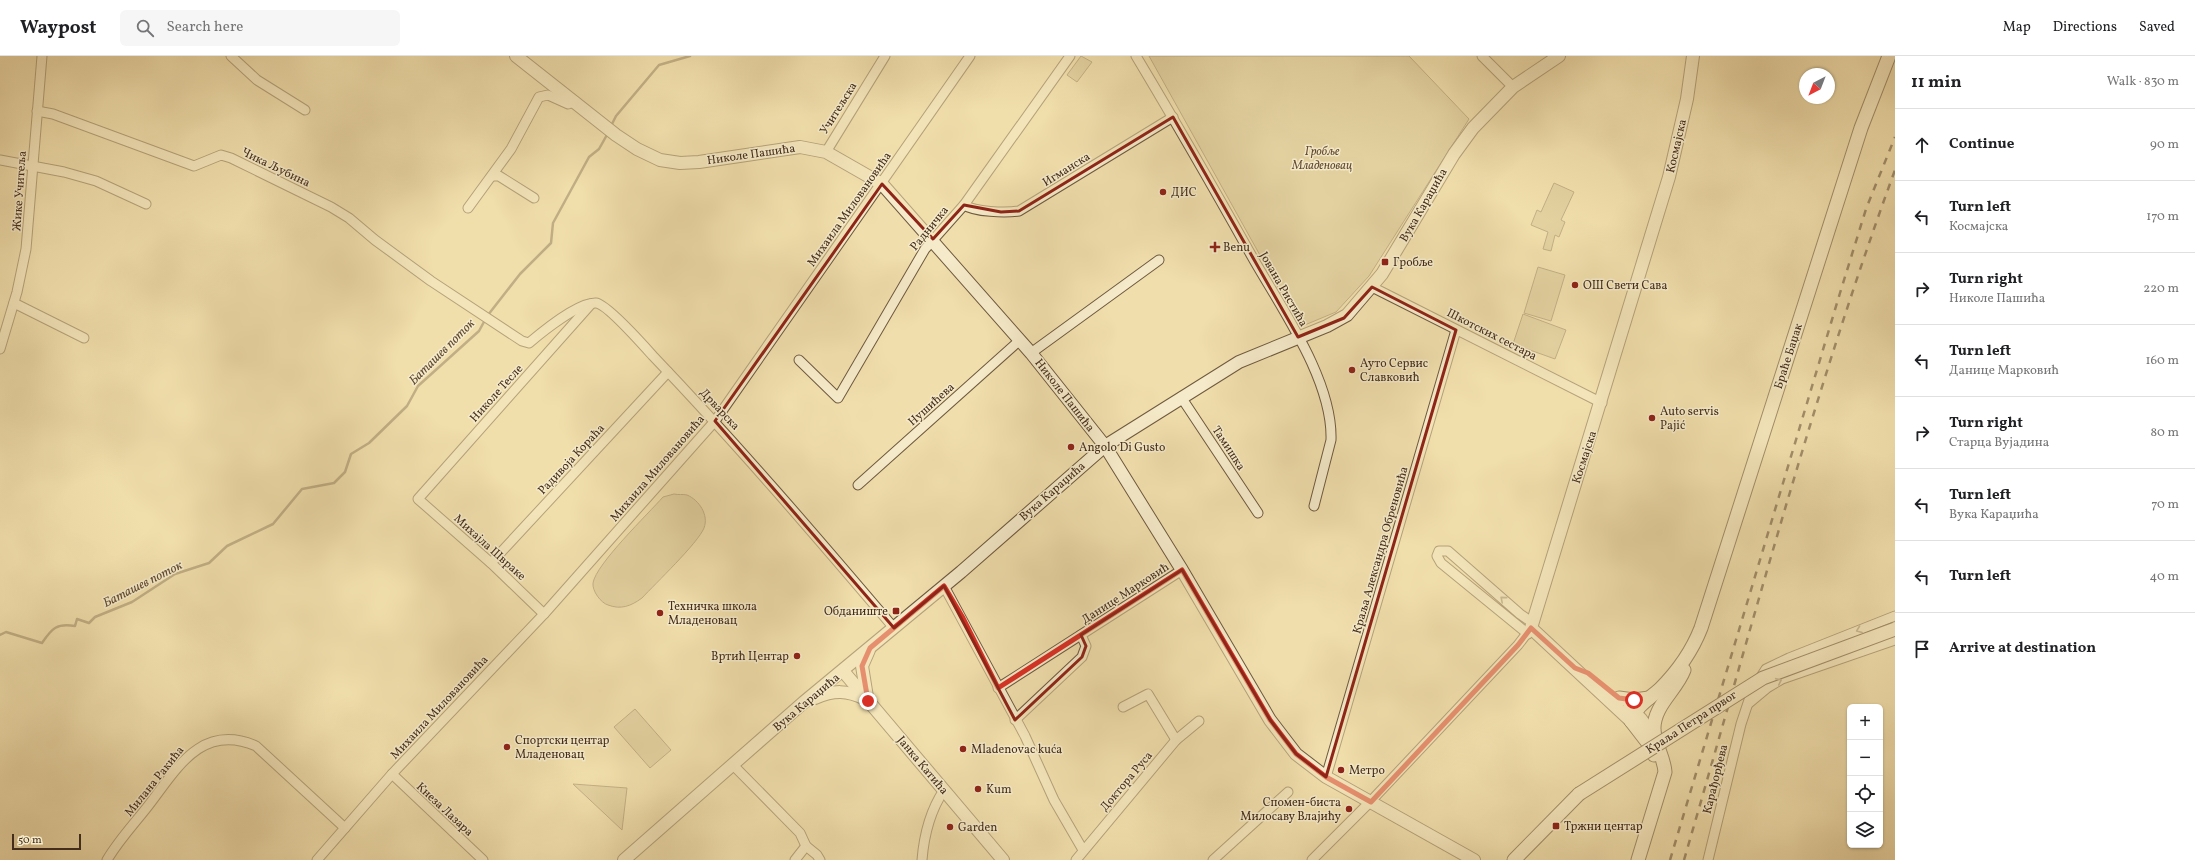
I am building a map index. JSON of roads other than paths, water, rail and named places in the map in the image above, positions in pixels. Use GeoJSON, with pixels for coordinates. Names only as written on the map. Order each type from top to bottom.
{"type":"FeatureCollection","features":[{"type":"Feature","properties":{"kind":"main road","name":"Браће Баџак"},"geometry":{"type":"LineString","coordinates":[[1638,860],[1661,784],[1664,766],[1655,739],[1654,721],[1661,706],[1682,673],[1687,657],[1701,628],[1861,128],[1889,56]]}},
{"type":"Feature","properties":{"kind":"main road","name":"Краља Петра првог"},"geometry":{"type":"LineString","coordinates":[[1514,860],[1579,794],[1762,678],[1895,629]]}},
{"type":"Feature","properties":{"kind":"main road","name":"Браће Баџак"},"geometry":{"type":"LineString","coordinates":[[1636,718],[1649,698],[1668,680],[1687,657]]}},
{"type":"Feature","properties":{"kind":"main road"},"geometry":{"type":"LineString","coordinates":[[1619,698],[1634,700],[1649,698]]}},
{"type":"Feature","properties":{"kind":"main road"},"geometry":{"type":"LineString","coordinates":[[1661,706],[1636,718],[1651,749],[1661,784]]}},
{"type":"Feature","properties":{"kind":"street","name":"Жике Учитеља"},"geometry":{"type":"LineString","coordinates":[[0,349],[14,303],[26,249],[42,56]]}},
{"type":"Feature","properties":{"kind":"street"},"geometry":{"type":"LineString","coordinates":[[230,56],[262,84],[305,110]]}},
{"type":"Feature","properties":{"kind":"street"},"geometry":{"type":"LineString","coordinates":[[468,208],[519,136],[539,97],[548,95],[568,104],[575,101],[516,56]]}},
{"type":"Feature","properties":{"kind":"street","name":"Учитељска"},"geometry":{"type":"LineString","coordinates":[[826,152],[885,56]]}},
{"type":"Feature","properties":{"kind":"street","name":"Михаила Миловановића"},"geometry":{"type":"LineString","coordinates":[[317,860],[392,774],[544,614],[715,421],[970,56]]}},
{"type":"Feature","properties":{"kind":"street","name":"Радничка"},"geometry":{"type":"LineString","coordinates":[[799,360],[838,398],[925,249],[964,205],[1070,56]]}},
{"type":"Feature","properties":{"kind":"street","name":"Јована Ристића"},"geometry":{"type":"LineString","coordinates":[[1136,56],[1173,117],[1298,337],[1324,393],[1332,429],[1331,440],[1314,506]]}},
{"type":"Feature","properties":{"kind":"street"},"geometry":{"type":"LineString","coordinates":[[1482,56],[1513,87]]}},
{"type":"Feature","properties":{"kind":"street","name":"Вука Караџића"},"geometry":{"type":"LineString","coordinates":[[624,860],[804,702],[944,586],[1105,446],[1239,362],[1344,318],[1372,287],[1394,255],[1460,145],[1485,114],[1513,87],[1559,56]]}},
{"type":"Feature","properties":{"kind":"street","name":"Космајска"},"geometry":{"type":"LineString","coordinates":[[1371,802],[1531,628],[1602,403],[1671,170],[1687,99],[1693,56]]}},
{"type":"Feature","properties":{"kind":"street","name":"Николе Пашића"},"geometry":{"type":"LineString","coordinates":[[575,101],[616,135],[648,155],[680,163],[788,147],[812,149],[826,152],[882,184],[933,239],[1020,340],[1105,446],[1182,570],[1270,720],[1296,754],[1326,777],[1474,860]]}},
{"type":"Feature","properties":{"kind":"street","name":"Чика Љубина"},"geometry":{"type":"LineString","coordinates":[[37,112],[53,114],[194,166],[220,155],[231,158],[343,214],[431,281],[522,341],[529,342],[552,324],[585,304],[592,304]]}},
{"type":"Feature","properties":{"kind":"street","name":"Игманска"},"geometry":{"type":"LineString","coordinates":[[964,205],[970,208],[1001,212],[1019,211],[1173,117]]}},
{"type":"Feature","properties":{"kind":"street"},"geometry":{"type":"LineString","coordinates":[[0,160],[34,166],[96,181],[146,204]]}},
{"type":"Feature","properties":{"kind":"street"},"geometry":{"type":"LineString","coordinates":[[492,176],[499,176],[534,198]]}},
{"type":"Feature","properties":{"kind":"street"},"geometry":{"type":"LineString","coordinates":[[1031,353],[1159,260]]}},
{"type":"Feature","properties":{"kind":"street","name":"Шкотских сестара"},"geometry":{"type":"LineString","coordinates":[[1372,287],[1602,403]]}},
{"type":"Feature","properties":{"kind":"street"},"geometry":{"type":"LineString","coordinates":[[14,303],[84,338]]}},
{"type":"Feature","properties":{"kind":"street","name":"Дрварска"},"geometry":{"type":"LineString","coordinates":[[592,304],[600,305],[620,321],[715,421],[894,628]]}},
{"type":"Feature","properties":{"kind":"street","name":"Николе Тесле"},"geometry":{"type":"LineString","coordinates":[[418,499],[592,304]]}},
{"type":"Feature","properties":{"kind":"street","name":"Краља Александра Обреновића"},"geometry":{"type":"LineString","coordinates":[[1326,777],[1456,330]]}},
{"type":"Feature","properties":{"kind":"street","name":"Нушићева"},"geometry":{"type":"LineString","coordinates":[[858,486],[1020,340]]}},
{"type":"Feature","properties":{"kind":"street","name":"Радивоја Кораћа"},"geometry":{"type":"LineString","coordinates":[[491,563],[668,372]]}},
{"type":"Feature","properties":{"kind":"street","name":"Тамишка"},"geometry":{"type":"LineString","coordinates":[[1181,397],[1258,513]]}},
{"type":"Feature","properties":{"kind":"street","name":"Михајла Швраке"},"geometry":{"type":"LineString","coordinates":[[418,499],[491,563],[544,614]]}},
{"type":"Feature","properties":{"kind":"street"},"geometry":{"type":"LineString","coordinates":[[1531,628],[1520,614],[1448,551],[1439,551],[1437,556],[1441,563],[1531,628],[1575,668],[1636,718]]}},
{"type":"Feature","properties":{"kind":"street","name":"Данице Марковић"},"geometry":{"type":"LineString","coordinates":[[998,688],[1182,570]]}},
{"type":"Feature","properties":{"kind":"street"},"geometry":{"type":"LineString","coordinates":[[944,586],[963,618],[998,688],[1025,736],[1054,800],[1083,850]]}},
{"type":"Feature","properties":{"kind":"street","name":"Карађорђева"},"geometry":{"type":"LineString","coordinates":[[1708,860],[1741,724],[1760,677],[1772,665],[1895,616]]}},
{"type":"Feature","properties":{"kind":"street","name":"Данице Марковић"},"geometry":{"type":"LineString","coordinates":[[1015,720],[1082,657],[1086,646],[1081,635]]}},
{"type":"Feature","properties":{"kind":"street"},"geometry":{"type":"LineString","coordinates":[[1748,704],[1761,692],[1782,680],[1895,640]]}},
{"type":"Feature","properties":{"kind":"street"},"geometry":{"type":"LineString","coordinates":[[868,701],[862,666],[870,648]]}},
{"type":"Feature","properties":{"kind":"street"},"geometry":{"type":"LineString","coordinates":[[1575,668],[1592,676],[1619,698],[1655,739]]}},
{"type":"Feature","properties":{"kind":"street","name":"Јанка Катића"},"geometry":{"type":"LineString","coordinates":[[843,670],[1003,860]]}},
{"type":"Feature","properties":{"kind":"street"},"geometry":{"type":"LineString","coordinates":[[804,702],[833,691],[846,691],[868,701]]}},
{"type":"Feature","properties":{"kind":"street"},"geometry":{"type":"LineString","coordinates":[[1123,707],[1148,694],[1176,740]]}},
{"type":"Feature","properties":{"kind":"street","name":"Доктора Руса"},"geometry":{"type":"LineString","coordinates":[[1076,860],[1176,740],[1199,721]]}},
{"type":"Feature","properties":{"kind":"street","name":"Милана Ракића"},"geometry":{"type":"LineString","coordinates":[[107,860],[185,758],[203,745],[222,740],[243,741],[256,746],[345,828]]}},
{"type":"Feature","properties":{"kind":"street"},"geometry":{"type":"LineString","coordinates":[[733,765],[800,833],[806,846],[817,855],[820,860]]}},
{"type":"Feature","properties":{"kind":"street","name":"Кнеза Лазара"},"geometry":{"type":"LineString","coordinates":[[392,774],[483,860]]}},
{"type":"Feature","properties":{"kind":"street"},"geometry":{"type":"LineString","coordinates":[[922,860],[926,831],[933,810],[944,790]]}},
{"type":"Feature","properties":{"kind":"street"},"geometry":{"type":"LineString","coordinates":[[1213,860],[1288,792]]}},
{"type":"Feature","properties":{"kind":"street"},"geometry":{"type":"LineString","coordinates":[[1312,860],[1371,802]]}},
{"type":"Feature","properties":{"kind":"street"},"geometry":{"type":"LineString","coordinates":[[795,860],[806,846]]}},
{"type":"Feature","properties":{"kind":"waterway","name":"Баташев поток"},"geometry":{"type":"LineString","coordinates":[[611,126],[616,116],[659,65],[690,56]]}},
{"type":"Feature","properties":{"kind":"waterway","name":"Баташев поток"},"geometry":{"type":"LineString","coordinates":[[488,315],[520,274],[551,243],[553,223],[589,157],[599,149],[608,133]]}},
{"type":"Feature","properties":{"kind":"waterway","name":"Баташев поток"},"geometry":{"type":"LineString","coordinates":[[0,635],[6,632],[42,643],[52,630],[59,626],[75,626],[77,619],[89,623],[95,617],[132,602],[175,574],[209,563],[227,546],[273,524],[302,489],[334,483],[345,472],[351,454],[369,443],[407,406],[418,386],[479,331],[485,320]]}},
{"type":"Feature","properties":{"kind":"railway"},"geometry":{"type":"LineString","coordinates":[[1670,860],[1866,209],[1895,137]]}},
{"type":"Feature","properties":{"kind":"railway"},"geometry":{"type":"LineString","coordinates":[[1684,860],[1810,426],[1865,255],[1895,170]]}},
{"type":"Feature","properties":{"kind":"place","name":"ДИС"},"geometry":{"type":"Point","coordinates":[1163,192]}},
{"type":"Feature","properties":{"kind":"place","name":"Benu"},"geometry":{"type":"Point","coordinates":[1215,247]}},
{"type":"Feature","properties":{"kind":"place","name":"Гробље"},"geometry":{"type":"Point","coordinates":[1385,262]}},
{"type":"Feature","properties":{"kind":"place","name":"ОШ Свети Сава"},"geometry":{"type":"Point","coordinates":[1575,285]}},
{"type":"Feature","properties":{"kind":"place","name":"Ауто Сервис Славковић"},"geometry":{"type":"Point","coordinates":[1352,370]}},
{"type":"Feature","properties":{"kind":"place","name":"Auto servis Pajić"},"geometry":{"type":"Point","coordinates":[1652,418]}},
{"type":"Feature","properties":{"kind":"place","name":"Angolo Di Gusto"},"geometry":{"type":"Point","coordinates":[1071,447]}},
{"type":"Feature","properties":{"kind":"place","name":"Обданиште"},"geometry":{"type":"Point","coordinates":[896,611]}},
{"type":"Feature","properties":{"kind":"place","name":"Техничка школа Младеновац"},"geometry":{"type":"Point","coordinates":[660,613]}},
{"type":"Feature","properties":{"kind":"place","name":"Вртић Центар"},"geometry":{"type":"Point","coordinates":[797,656]}},
{"type":"Feature","properties":{"kind":"place","name":"Спортски центар Младеновац"},"geometry":{"type":"Point","coordinates":[507,747]}},
{"type":"Feature","properties":{"kind":"place","name":"Mladenovac kuća"},"geometry":{"type":"Point","coordinates":[963,749]}},
{"type":"Feature","properties":{"kind":"place","name":"Метро"},"geometry":{"type":"Point","coordinates":[1341,770]}},
{"type":"Feature","properties":{"kind":"place","name":"Kum"},"geometry":{"type":"Point","coordinates":[978,789]}},
{"type":"Feature","properties":{"kind":"place","name":"Спомен-биста Милосаву Влајићу"},"geometry":{"type":"Point","coordinates":[1349,809]}},
{"type":"Feature","properties":{"kind":"place","name":"Тржни центар"},"geometry":{"type":"Point","coordinates":[1556,826]}},
{"type":"Feature","properties":{"kind":"place","name":"Garden"},"geometry":{"type":"Point","coordinates":[950,827]}},
{"type":"Feature","properties":{"kind":"park label","name":"Гробље Младеновац"},"geometry":{"type":"Point","coordinates":[1322,158]}}]}
